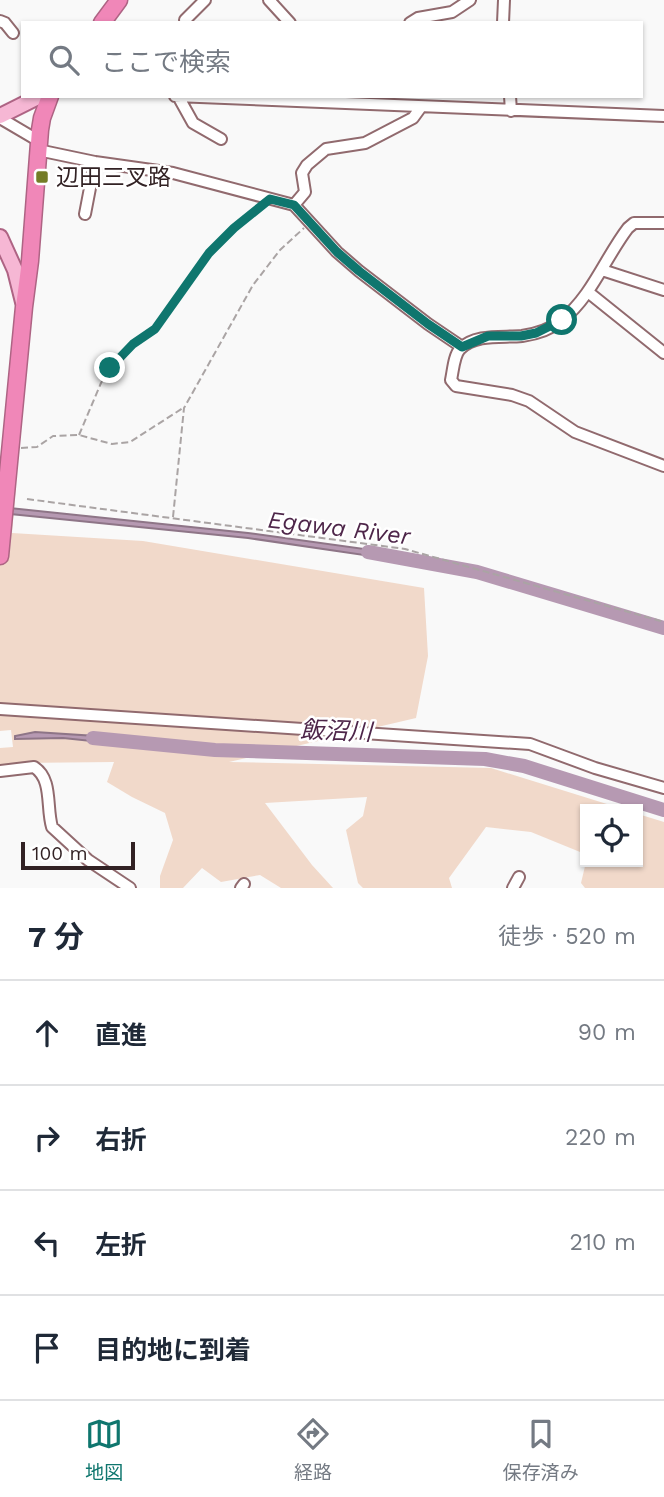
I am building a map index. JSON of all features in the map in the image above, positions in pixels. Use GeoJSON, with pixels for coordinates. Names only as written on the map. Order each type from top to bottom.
{"type":"FeatureCollection","features":[{"type":"Feature","properties":{"kind":"highway"},"geometry":{"type":"LineString","coordinates":[[104,21],[119,0]]}},
{"type":"Feature","properties":{"kind":"highway"},"geometry":{"type":"LineString","coordinates":[[0,556],[31,248],[38,145],[42,118],[49,98]]}},
{"type":"Feature","properties":{"kind":"main road"},"geometry":{"type":"LineString","coordinates":[[0,117],[36,98]]}},
{"type":"Feature","properties":{"kind":"main road"},"geometry":{"type":"LineString","coordinates":[[0,237],[15,270],[24,307]]}},
{"type":"Feature","properties":{"kind":"street"},"geometry":{"type":"LineString","coordinates":[[185,20],[205,0]]}},
{"type":"Feature","properties":{"kind":"street"},"geometry":{"type":"LineString","coordinates":[[269,0],[288,21]]}},
{"type":"Feature","properties":{"kind":"street"},"geometry":{"type":"LineString","coordinates":[[413,21],[452,12],[470,0]]}},
{"type":"Feature","properties":{"kind":"street"},"geometry":{"type":"LineString","coordinates":[[503,0],[503,21]]}},
{"type":"Feature","properties":{"kind":"street"},"geometry":{"type":"LineString","coordinates":[[0,21],[13,33]]}},
{"type":"Feature","properties":{"kind":"street"},"geometry":{"type":"LineString","coordinates":[[177,98],[193,123],[222,139]]}},
{"type":"Feature","properties":{"kind":"street"},"geometry":{"type":"LineString","coordinates":[[221,98],[664,116]]}},
{"type":"Feature","properties":{"kind":"street"},"geometry":{"type":"LineString","coordinates":[[510,98],[511,111]]}},
{"type":"Feature","properties":{"kind":"street"},"geometry":{"type":"LineString","coordinates":[[294,205],[305,192],[302,173],[307,165],[326,149],[365,143],[413,118],[421,107]]}},
{"type":"Feature","properties":{"kind":"street"},"geometry":{"type":"LineString","coordinates":[[0,117],[38,145],[95,162],[173,173],[294,205],[337,252],[359,271],[462,347]]}},
{"type":"Feature","properties":{"kind":"street"},"geometry":{"type":"LineString","coordinates":[[85,214],[95,162]]}},
{"type":"Feature","properties":{"kind":"street"},"geometry":{"type":"LineString","coordinates":[[664,223],[634,223],[617,242],[588,292],[562,320],[548,328],[521,336],[488,336],[462,347],[458,351],[451,380],[456,386],[512,395],[529,401],[575,432],[664,466]]}},
{"type":"Feature","properties":{"kind":"street"},"geometry":{"type":"LineString","coordinates":[[602,270],[664,290]]}},
{"type":"Feature","properties":{"kind":"street"},"geometry":{"type":"LineString","coordinates":[[588,292],[664,354]]}},
{"type":"Feature","properties":{"kind":"street"},"geometry":{"type":"LineString","coordinates":[[0,709],[530,744],[664,789]]}},
{"type":"Feature","properties":{"kind":"street"},"geometry":{"type":"LineString","coordinates":[[0,771],[34,767],[41,771],[46,778],[52,827],[88,860],[130,888]]}},
{"type":"Feature","properties":{"kind":"street"},"geometry":{"type":"LineString","coordinates":[[513,888],[519,877]]}},
{"type":"Feature","properties":{"kind":"path"},"geometry":{"type":"LineString","coordinates":[[79,435],[100,383],[110,368],[133,344],[155,329],[209,253],[234,228],[270,199]]}},
{"type":"Feature","properties":{"kind":"path"},"geometry":{"type":"LineString","coordinates":[[172,518],[184,408],[253,285],[280,250],[311,221]]}},
{"type":"Feature","properties":{"kind":"path"},"geometry":{"type":"LineString","coordinates":[[10,449],[37,447],[53,436],[79,435],[111,444],[131,442],[184,408]]}},
{"type":"Feature","properties":{"kind":"path"},"geometry":{"type":"LineString","coordinates":[[27,499],[404,549],[664,622]]}},
{"type":"Feature","properties":{"kind":"shaded area"},"geometry":{"type":"Polygon","coordinates":[[[0,485],[16,485],[12,533],[143,541],[424,588],[428,656],[416,718],[229,762],[491,768],[607,804],[580,804],[580,852],[531,832],[486,827],[449,878],[452,888],[363,888],[358,883],[346,830],[363,816],[367,797],[265,803],[333,888],[281,888],[260,875],[221,882],[202,868],[183,888],[160,888],[160,876],[173,840],[165,813],[107,782],[114,762],[17,763],[0,766],[0,748],[13,747],[11,730],[0,731],[0,485]]]}},
{"type":"Feature","properties":{"kind":"shaded area"},"geometry":{"type":"Polygon","coordinates":[[[0,507],[248,533],[386,552],[384,558],[248,538],[0,513],[0,507]]]}},
{"type":"Feature","properties":{"kind":"shaded area"},"geometry":{"type":"Polygon","coordinates":[[[35,732],[111,737],[110,743],[63,738],[15,739],[15,736],[35,732]]]}},
{"type":"Feature","properties":{"kind":"shaded area"},"geometry":{"type":"Polygon","coordinates":[[[643,816],[664,822],[664,888],[585,888],[581,883],[585,867],[643,867],[643,816]]]}},
{"type":"Feature","properties":{"kind":"waterway","name":"Egawa River"},"geometry":{"type":"LineString","coordinates":[[368,552],[477,572],[664,628]]}},
{"type":"Feature","properties":{"kind":"waterway","name":"飯沼川"},"geometry":{"type":"LineString","coordinates":[[93,738],[215,750],[485,759],[524,766],[664,810]]}},
{"type":"Feature","properties":{"kind":"place","name":"辺田三叉路"},"geometry":{"type":"Point","coordinates":[42,177]}},
{"type":"Feature","properties":{"kind":"route"},"geometry":{"type":"LineString","coordinates":[[110,368],[133,344],[155,329],[209,253],[234,228],[270,199],[294,205],[337,252],[359,271],[462,347],[488,336],[536,333],[562,320]]}}]}
